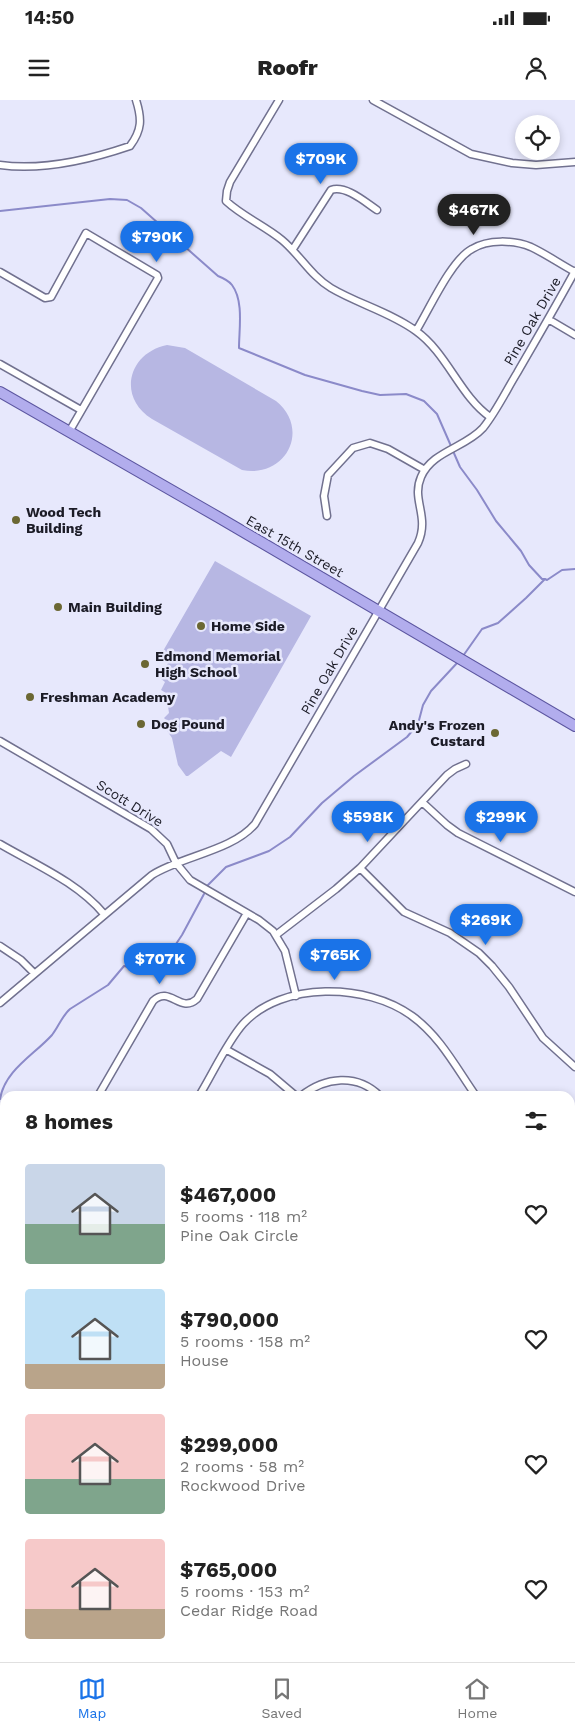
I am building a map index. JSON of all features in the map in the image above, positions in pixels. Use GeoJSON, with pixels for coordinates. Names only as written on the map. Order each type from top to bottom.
{"type":"FeatureCollection","features":[{"type":"Feature","properties":{"kind":"main road","name":"East 15th Street"},"geometry":{"type":"LineString","coordinates":[[0,392],[575,726]]}},
{"type":"Feature","properties":{"kind":"street"},"geometry":{"type":"LineString","coordinates":[[0,166],[53,166],[130,146],[137,138],[140,130],[140,117],[136,100]]}},
{"type":"Feature","properties":{"kind":"street"},"geometry":{"type":"LineString","coordinates":[[279,100],[230,182],[226,201],[292,249],[320,281],[332,289],[376,309],[416,331],[440,354],[483,412],[490,417]]}},
{"type":"Feature","properties":{"kind":"street"},"geometry":{"type":"LineString","coordinates":[[378,101],[471,154],[512,163],[536,165],[575,162]]}},
{"type":"Feature","properties":{"kind":"street"},"geometry":{"type":"LineString","coordinates":[[292,249],[331,190],[337,188],[344,190],[377,210]]}},
{"type":"Feature","properties":{"kind":"street"},"geometry":{"type":"LineString","coordinates":[[0,272],[45,298],[51,296],[86,233],[157,275],[158,278],[68,432]]}},
{"type":"Feature","properties":{"kind":"street"},"geometry":{"type":"LineString","coordinates":[[416,331],[452,269],[472,248],[497,242],[512,241],[530,247],[575,272]]}},
{"type":"Feature","properties":{"kind":"street","name":"Pine Oak Drive"},"geometry":{"type":"LineString","coordinates":[[0,1002],[146,879],[159,870],[230,842],[246,833],[255,824],[418,543],[422,531],[422,514],[418,498],[420,478],[425,470],[443,453],[473,437],[484,427],[575,272]]}},
{"type":"Feature","properties":{"kind":"street"},"geometry":{"type":"LineString","coordinates":[[548,320],[575,335]]}},
{"type":"Feature","properties":{"kind":"street"},"geometry":{"type":"LineString","coordinates":[[0,364],[81,410]]}},
{"type":"Feature","properties":{"kind":"street"},"geometry":{"type":"LineString","coordinates":[[327,516],[324,496],[328,475],[353,448],[370,443],[388,449],[425,470]]}},
{"type":"Feature","properties":{"kind":"street","name":"Scott Drive"},"geometry":{"type":"LineString","coordinates":[[0,741],[151,829],[166,844],[176,863],[190,880],[264,923],[276,935],[285,951],[296,996]]}},
{"type":"Feature","properties":{"kind":"street"},"geometry":{"type":"LineString","coordinates":[[276,935],[360,868],[447,775],[466,764]]}},
{"type":"Feature","properties":{"kind":"street"},"geometry":{"type":"LineString","coordinates":[[422,802],[458,833],[575,892]]}},
{"type":"Feature","properties":{"kind":"street"},"geometry":{"type":"LineString","coordinates":[[0,844],[81,891],[104,914]]}},
{"type":"Feature","properties":{"kind":"street"},"geometry":{"type":"LineString","coordinates":[[360,868],[404,912],[450,933],[479,953],[509,987],[543,1038],[575,1067]]}},
{"type":"Feature","properties":{"kind":"street"},"geometry":{"type":"LineString","coordinates":[[101,1091],[153,1001],[163,995],[184,1004],[193,1003],[247,912]]}},
{"type":"Feature","properties":{"kind":"street"},"geometry":{"type":"LineString","coordinates":[[0,946],[21,960],[34,973]]}},
{"type":"Feature","properties":{"kind":"street"},"geometry":{"type":"LineString","coordinates":[[203,1091],[243,1024],[255,1013],[269,1004],[296,996],[322,992],[362,994],[382,1000],[413,1016],[431,1033],[472,1091]]}},
{"type":"Feature","properties":{"kind":"street"},"geometry":{"type":"LineString","coordinates":[[227,1050],[270,1074],[290,1091]]}},
{"type":"Feature","properties":{"kind":"street"},"geometry":{"type":"LineString","coordinates":[[309,1091],[318,1085],[338,1080],[354,1081],[375,1091]]}},
{"type":"Feature","properties":{"kind":"shaded area"},"geometry":{"type":"Polygon","coordinates":[[[167,345],[185,348],[276,401],[286,412],[292,425],[292,438],[289,449],[281,460],[271,467],[258,471],[242,470],[152,419],[141,410],[134,399],[131,388],[136,366],[143,357],[167,345]]]}},
{"type":"Feature","properties":{"kind":"shaded area"},"geometry":{"type":"Polygon","coordinates":[[[215,561],[311,616],[231,757],[221,751],[186,776],[178,765],[172,738],[164,726],[168,722],[164,718],[169,713],[166,693],[161,690],[165,682],[160,678],[168,663],[159,658],[215,561]]]}},
{"type":"Feature","properties":{"kind":"waterway"},"geometry":{"type":"LineString","coordinates":[[0,211],[110,199],[127,200],[141,208],[218,276],[232,285],[236,292],[239,307],[239,348],[305,375],[380,395],[406,394],[424,401],[437,414],[451,446]]}},
{"type":"Feature","properties":{"kind":"waterway"},"geometry":{"type":"LineString","coordinates":[[453,451],[460,467],[496,521],[521,551],[529,565],[542,579],[545,579]]}},
{"type":"Feature","properties":{"kind":"waterway"},"geometry":{"type":"LineString","coordinates":[[463,656],[482,629],[498,623],[545,579],[547,580],[562,570],[575,569]]}},
{"type":"Feature","properties":{"kind":"waterway"},"geometry":{"type":"LineString","coordinates":[[208,885],[226,867],[269,851],[290,837],[322,803],[354,776],[407,737],[418,724],[423,705],[431,691],[458,662]]}},
{"type":"Feature","properties":{"kind":"waterway"},"geometry":{"type":"LineString","coordinates":[[2,1091],[14,1071],[52,1035],[70,1009],[108,985],[124,966],[142,968],[172,950],[204,894]]}},
{"type":"Feature","properties":{"kind":"place","name":"Wood Tech Building"},"geometry":{"type":"Point","coordinates":[16,520]}},
{"type":"Feature","properties":{"kind":"place","name":"Main Building"},"geometry":{"type":"Point","coordinates":[58,607]}},
{"type":"Feature","properties":{"kind":"place","name":"Home Side"},"geometry":{"type":"Point","coordinates":[201,626]}},
{"type":"Feature","properties":{"kind":"place","name":"Edmond Memorial High School"},"geometry":{"type":"Point","coordinates":[145,664]}},
{"type":"Feature","properties":{"kind":"place","name":"Freshman Academy"},"geometry":{"type":"Point","coordinates":[30,697]}},
{"type":"Feature","properties":{"kind":"place","name":"Dog Pound"},"geometry":{"type":"Point","coordinates":[141,724]}},
{"type":"Feature","properties":{"kind":"place","name":"Andy's Frozen Custard"},"geometry":{"type":"Point","coordinates":[495,733]}}]}
